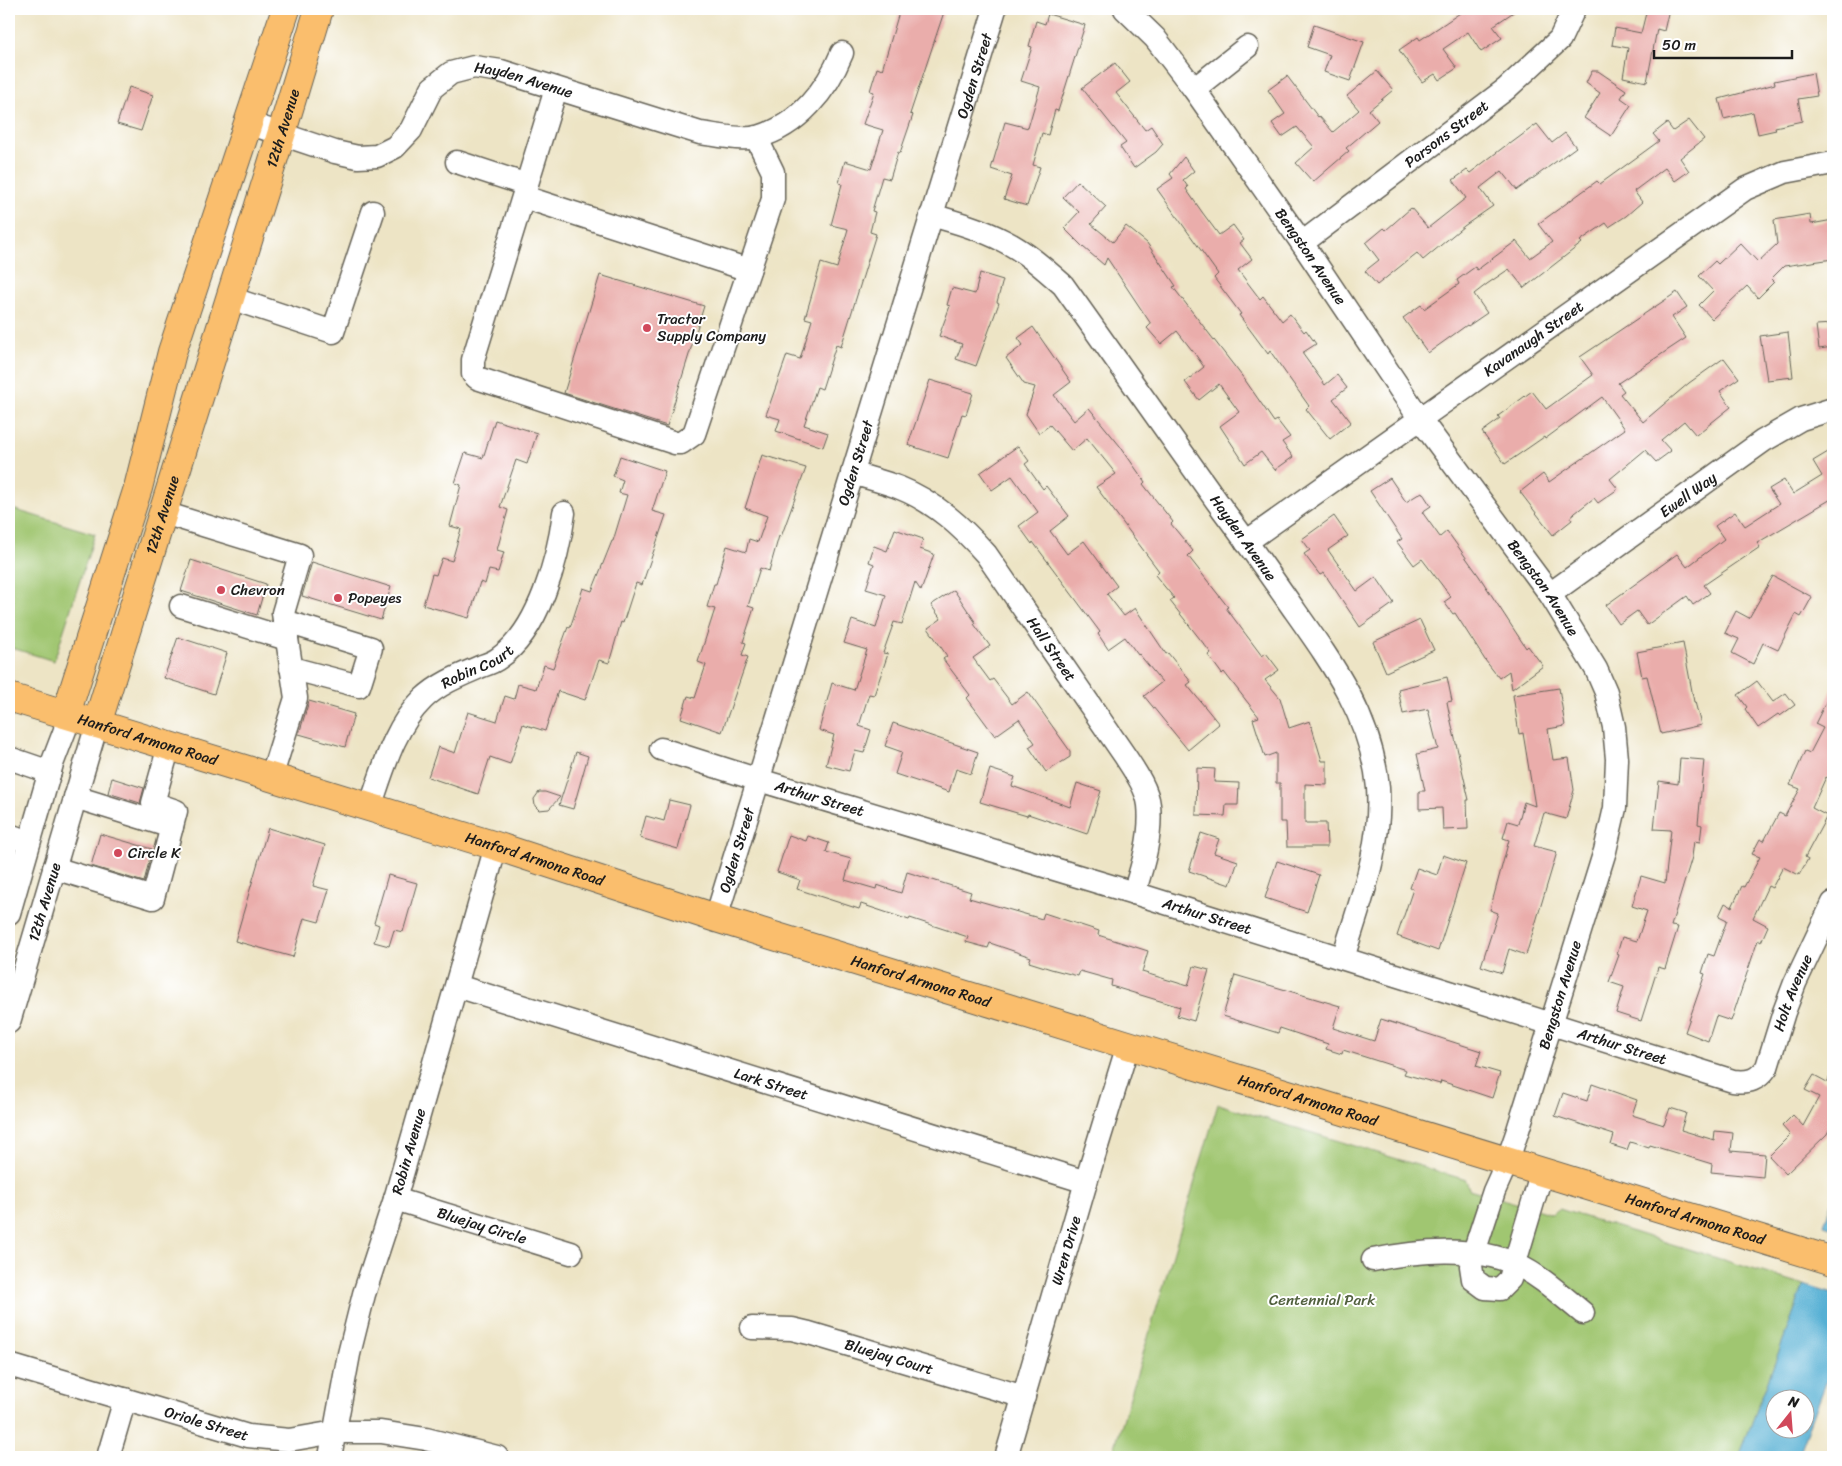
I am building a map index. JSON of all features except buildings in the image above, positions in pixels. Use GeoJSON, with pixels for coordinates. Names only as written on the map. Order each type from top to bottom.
{"type":"FeatureCollection","features":[{"type":"Feature","properties":{"kind":"main road","name":"12th Avenue"},"geometry":{"type":"LineString","coordinates":[[66,714],[138,488],[172,352],[286,9]]}},
{"type":"Feature","properties":{"kind":"main road","name":"12th Avenue"},"geometry":{"type":"LineString","coordinates":[[97,724],[319,9]]}},
{"type":"Feature","properties":{"kind":"main road","name":"Hanford Armona Road"},"geometry":{"type":"LineString","coordinates":[[9,697],[496,846],[716,918],[1833,1261]]}},
{"type":"Feature","properties":{"kind":"street","name":"Ogden Street"},"geometry":{"type":"LineString","coordinates":[[716,918],[995,9]]}},
{"type":"Feature","properties":{"kind":"street","name":"Bengston Avenue"},"geometry":{"type":"LineString","coordinates":[[1125,9],[1155,38],[1194,89],[1302,243],[1420,419],[1550,594],[1596,669],[1606,692],[1614,727],[1617,759],[1615,808],[1607,842],[1551,1024],[1507,1162],[1494,1191],[1474,1252],[1471,1266],[1473,1279],[1485,1288],[1500,1289],[1510,1279],[1516,1264]]}},
{"type":"Feature","properties":{"kind":"street","name":"Parsons Street"},"geometry":{"type":"LineString","coordinates":[[1302,243],[1506,89],[1560,39],[1574,9]]}},
{"type":"Feature","properties":{"kind":"street"},"geometry":{"type":"LineString","coordinates":[[1194,89],[1247,48]]}},
{"type":"Feature","properties":{"kind":"street","name":"Hayden Avenue"},"geometry":{"type":"LineString","coordinates":[[248,123],[335,152],[358,157],[377,156],[396,147],[411,130],[432,88],[451,73],[474,67],[492,70],[700,133],[728,137],[756,137],[778,128],[804,112],[835,72],[842,53]]}},
{"type":"Feature","properties":{"kind":"street"},"geometry":{"type":"LineString","coordinates":[[556,89],[473,360],[474,374],[477,378],[656,437],[681,443],[694,434],[773,199],[773,172],[756,137]]}},
{"type":"Feature","properties":{"kind":"street"},"geometry":{"type":"LineString","coordinates":[[457,162],[526,191],[749,270]]}},
{"type":"Feature","properties":{"kind":"street","name":"Kavanaugh Street"},"geometry":{"type":"LineString","coordinates":[[1246,542],[1745,189],[1785,172],[1833,163]]}},
{"type":"Feature","properties":{"kind":"street"},"geometry":{"type":"LineString","coordinates":[[230,298],[334,332],[373,212]]}},
{"type":"Feature","properties":{"kind":"street","name":"Hayden Avenue"},"geometry":{"type":"LineString","coordinates":[[931,215],[980,229],[1006,241],[1036,261],[1063,285],[1342,679],[1358,711],[1369,745],[1378,787],[1378,827],[1373,861],[1344,958]]}},
{"type":"Feature","properties":{"kind":"street","name":"Ewell Way"},"geometry":{"type":"LineString","coordinates":[[1550,594],[1763,441],[1801,419],[1833,409]]}},
{"type":"Feature","properties":{"kind":"street","name":"Hall Street"},"geometry":{"type":"LineString","coordinates":[[852,473],[902,489],[939,510],[962,528],[986,554],[1126,756],[1140,780],[1149,804],[1149,835],[1143,866],[1134,893]]}},
{"type":"Feature","properties":{"kind":"street"},"geometry":{"type":"LineString","coordinates":[[164,513],[300,555],[283,614],[296,698],[271,778]]}},
{"type":"Feature","properties":{"kind":"street","name":"Robin Court"},"geometry":{"type":"LineString","coordinates":[[370,807],[392,747],[405,722],[422,700],[439,685],[499,659],[514,645],[532,623],[560,546],[564,513]]}},
{"type":"Feature","properties":{"kind":"street"},"geometry":{"type":"LineString","coordinates":[[181,606],[371,648],[359,686],[291,668]]}},
{"type":"Feature","properties":{"kind":"street","name":"12th Avenue"},"geometry":{"type":"LineString","coordinates":[[9,913],[19,838],[50,772],[64,730],[66,714]]}},
{"type":"Feature","properties":{"kind":"street","name":"12th Avenue"},"geometry":{"type":"LineString","coordinates":[[9,1022],[97,724]]}},
{"type":"Feature","properties":{"kind":"street"},"geometry":{"type":"LineString","coordinates":[[54,868],[153,898],[176,812],[153,804],[169,746]]}},
{"type":"Feature","properties":{"kind":"street","name":"Arthur Street"},"geometry":{"type":"LineString","coordinates":[[661,749],[1344,958],[1733,1081],[1744,1082],[1754,1080]]}},
{"type":"Feature","properties":{"kind":"street"},"geometry":{"type":"LineString","coordinates":[[9,758],[50,772]]}},
{"type":"Feature","properties":{"kind":"street"},"geometry":{"type":"LineString","coordinates":[[75,797],[172,827]]}},
{"type":"Feature","properties":{"kind":"street","name":"Robin Avenue"},"geometry":{"type":"LineString","coordinates":[[330,1457],[349,1354],[362,1302],[395,1199],[496,846]]}},
{"type":"Feature","properties":{"kind":"street","name":"Holt Avenue"},"geometry":{"type":"LineString","coordinates":[[1754,1080],[1762,1075],[1767,1067],[1795,983],[1833,903]]}},
{"type":"Feature","properties":{"kind":"street","name":"Lark Street"},"geometry":{"type":"LineString","coordinates":[[457,986],[1086,1182]]}},
{"type":"Feature","properties":{"kind":"street","name":"Wren Drive"},"geometry":{"type":"LineString","coordinates":[[1006,1457],[1128,1045]]}},
{"type":"Feature","properties":{"kind":"street"},"geometry":{"type":"LineString","coordinates":[[1516,1264],[1542,1172]]}},
{"type":"Feature","properties":{"kind":"street","name":"Bluejay Circle"},"geometry":{"type":"LineString","coordinates":[[395,1199],[571,1253]]}},
{"type":"Feature","properties":{"kind":"street"},"geometry":{"type":"LineString","coordinates":[[1373,1260],[1398,1255],[1474,1252],[1516,1264],[1534,1274],[1582,1312]]}},
{"type":"Feature","properties":{"kind":"street","name":"Bluejay Court"},"geometry":{"type":"LineString","coordinates":[[752,1328],[792,1329],[809,1332],[1024,1397]]}},
{"type":"Feature","properties":{"kind":"street","name":"Oriole Street"},"geometry":{"type":"LineString","coordinates":[[9,1364],[125,1398],[229,1432],[264,1439],[289,1440],[335,1432],[381,1432],[417,1438],[497,1457]]}},
{"type":"Feature","properties":{"kind":"street"},"geometry":{"type":"LineString","coordinates":[[108,1457],[125,1398]]}},
{"type":"Feature","properties":{"kind":"green space"},"geometry":{"type":"Polygon","coordinates":[[[9,508],[95,534],[54,661],[9,647],[9,508]]]}},
{"type":"Feature","properties":{"kind":"green space","name":"Centennial Park"},"geometry":{"type":"Polygon","coordinates":[[[1218,1104],[1466,1180],[1469,1189],[1552,1214],[1559,1209],[1804,1285],[1739,1457],[1112,1457],[1218,1104]]]}},
{"type":"Feature","properties":{"kind":"water"},"geometry":{"type":"Polygon","coordinates":[[[1833,1197],[1833,1228],[1824,1225],[1833,1197]]]}},
{"type":"Feature","properties":{"kind":"water"},"geometry":{"type":"Polygon","coordinates":[[[1804,1285],[1833,1294],[1833,1364],[1814,1414],[1814,1388],[1765,1388],[1804,1285]]]}},
{"type":"Feature","properties":{"kind":"water"},"geometry":{"type":"Polygon","coordinates":[[[1764,1391],[1764,1438],[1805,1438],[1798,1457],[1739,1457],[1764,1391]]]}},
{"type":"Feature","properties":{"kind":"place","name":"Tractor Supply Company"},"geometry":{"type":"Point","coordinates":[647,328]}},
{"type":"Feature","properties":{"kind":"place","name":"Chevron"},"geometry":{"type":"Point","coordinates":[221,590]}},
{"type":"Feature","properties":{"kind":"place","name":"Popeyes"},"geometry":{"type":"Point","coordinates":[338,598]}},
{"type":"Feature","properties":{"kind":"place","name":"Circle K"},"geometry":{"type":"Point","coordinates":[118,853]}}]}
